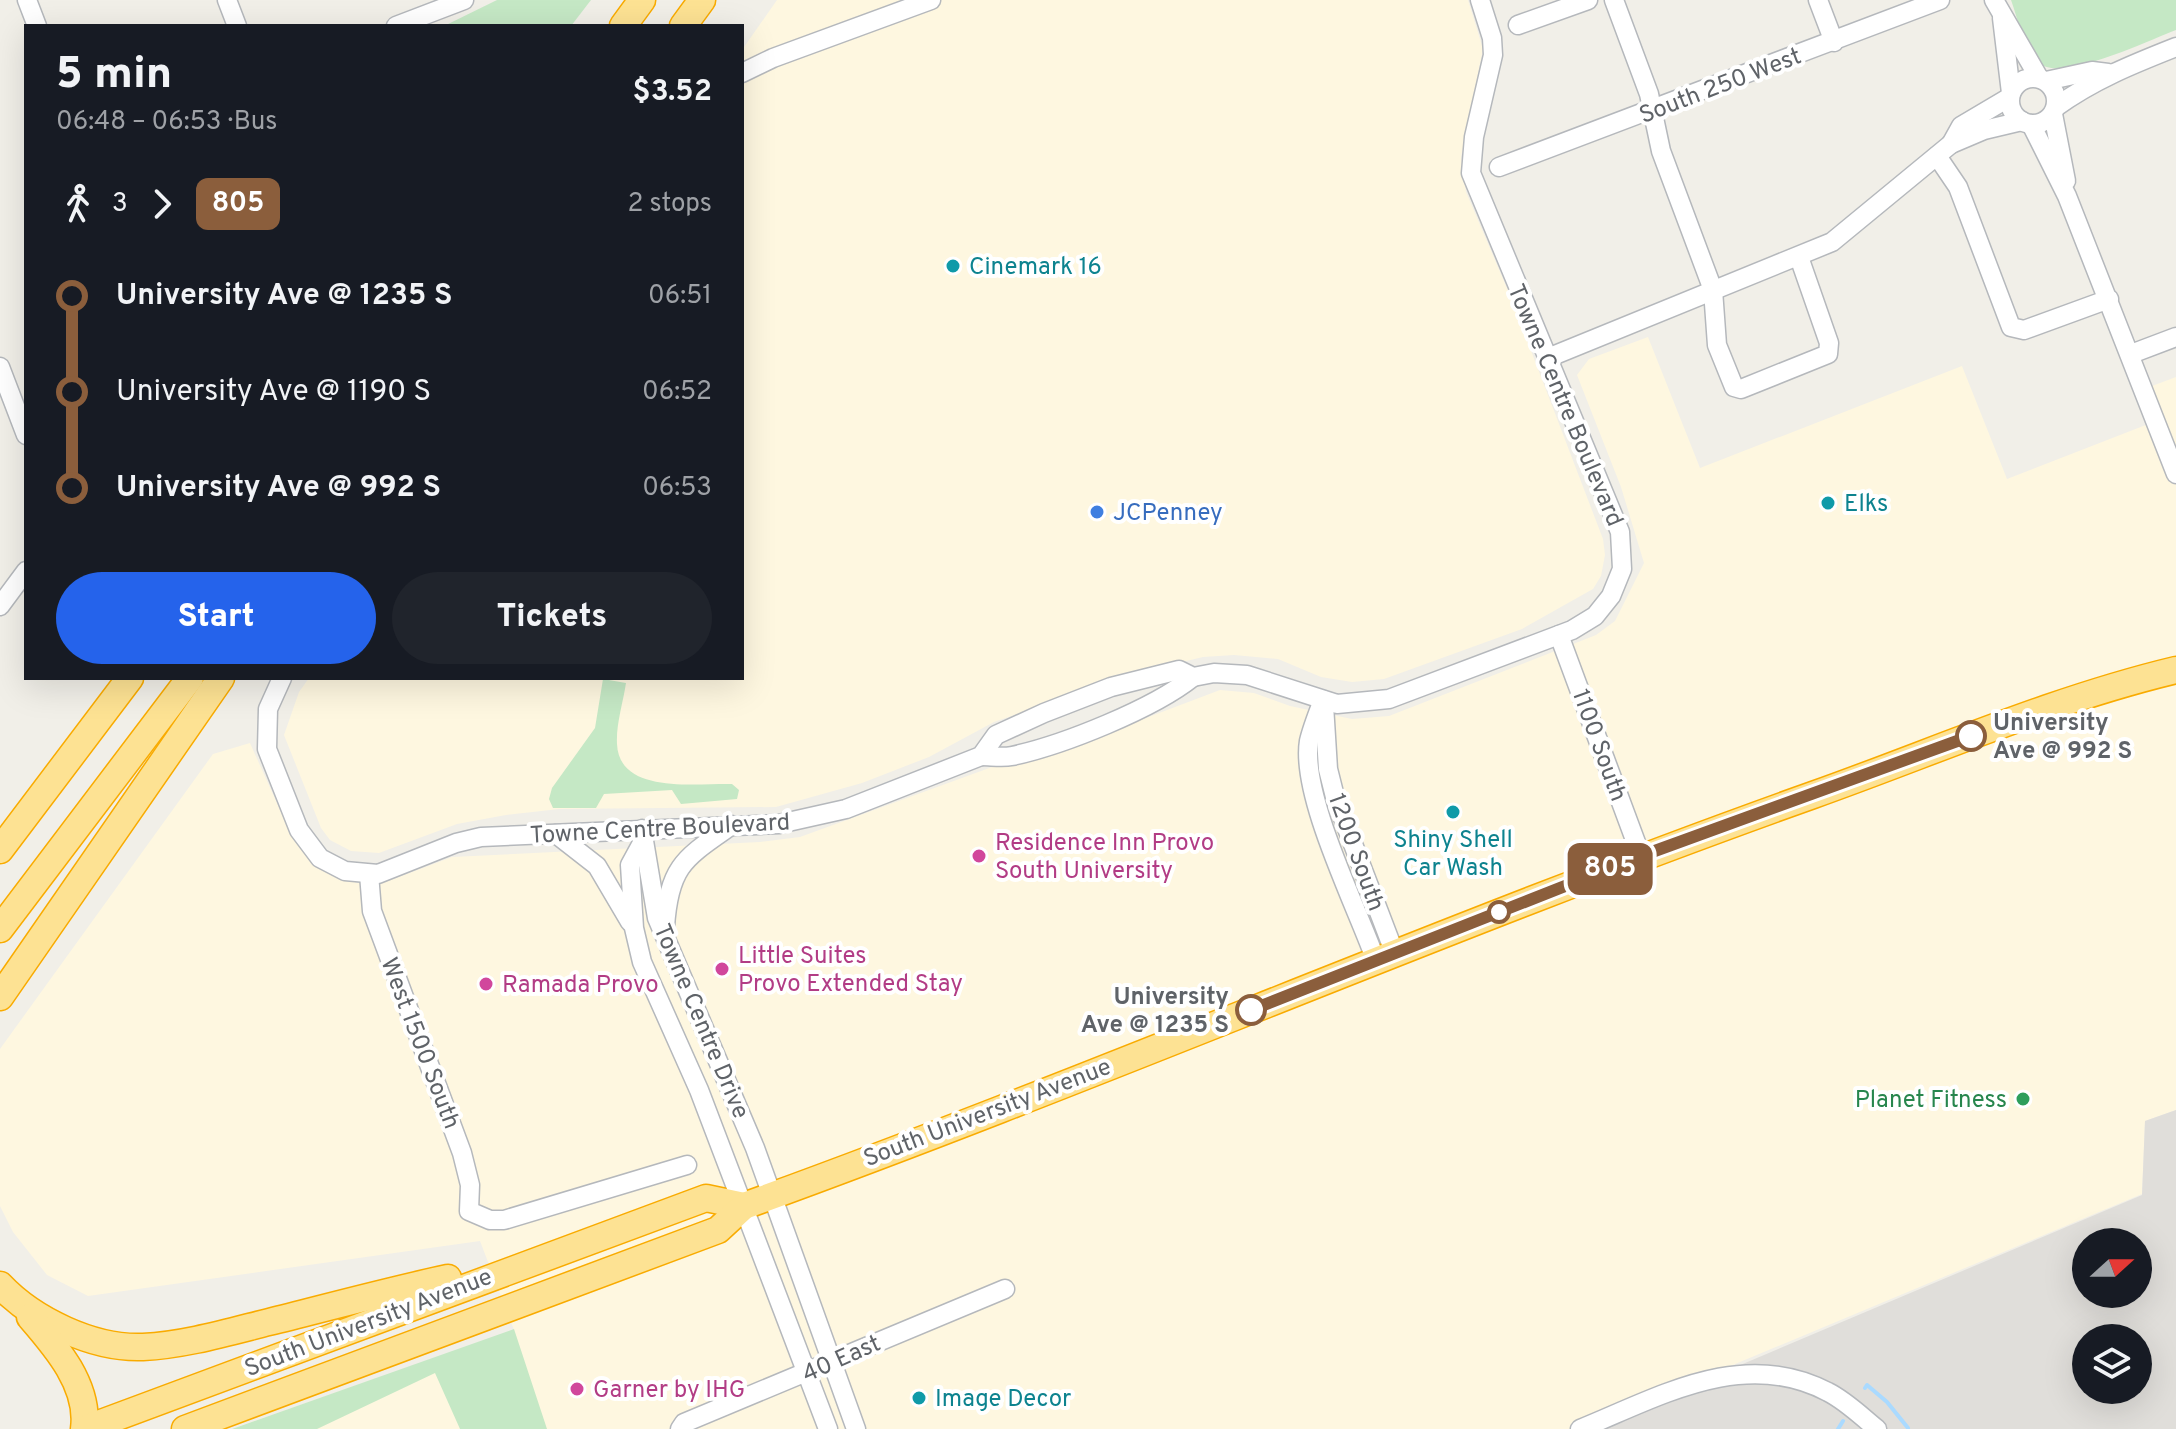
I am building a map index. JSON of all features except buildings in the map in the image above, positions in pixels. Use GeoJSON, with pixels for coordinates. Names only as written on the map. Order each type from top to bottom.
{"type":"FeatureCollection","features":[{"type":"Feature","properties":{"kind":"highway"},"geometry":{"type":"LineString","coordinates":[[624,24],[642,0]]}},
{"type":"Feature","properties":{"kind":"highway"},"geometry":{"type":"LineString","coordinates":[[684,24],[702,0]]}},
{"type":"Feature","properties":{"kind":"highway","name":"South University Avenue"},"geometry":{"type":"LineString","coordinates":[[185,1429],[718,1230],[744,1206],[1641,856],[1893,766],[2045,707],[2176,670]]}},
{"type":"Feature","properties":{"kind":"highway"},"geometry":{"type":"LineString","coordinates":[[0,850],[128,680]]}},
{"type":"Feature","properties":{"kind":"highway"},"geometry":{"type":"LineString","coordinates":[[0,929],[188,680]]}},
{"type":"Feature","properties":{"kind":"highway"},"geometry":{"type":"LineString","coordinates":[[0,997],[220,680]]}},
{"type":"Feature","properties":{"kind":"highway","name":"South University Avenue"},"geometry":{"type":"LineString","coordinates":[[85,1429],[526,1262],[706,1198],[744,1206]]}},
{"type":"Feature","properties":{"kind":"highway"},"geometry":{"type":"LineString","coordinates":[[9,1294],[68,1330],[111,1343],[142,1347],[228,1332],[409,1286],[526,1262]]}},
{"type":"Feature","properties":{"kind":"highway"},"geometry":{"type":"LineString","coordinates":[[9,1294],[52,1342],[70,1371],[83,1406],[85,1429]]}},
{"type":"Feature","properties":{"kind":"street"},"geometry":{"type":"LineString","coordinates":[[27,0],[36,24]]}},
{"type":"Feature","properties":{"kind":"street"},"geometry":{"type":"LineString","coordinates":[[227,0],[236,24]]}},
{"type":"Feature","properties":{"kind":"street"},"geometry":{"type":"LineString","coordinates":[[416,22],[464,0]]}},
{"type":"Feature","properties":{"kind":"street"},"geometry":{"type":"LineString","coordinates":[[744,72],[773,58],[931,0]]}},
{"type":"Feature","properties":{"kind":"street","name":"Towne Centre Boulevard"},"geometry":{"type":"LineString","coordinates":[[281,680],[268,709],[267,749],[299,830],[310,848],[332,865],[369,874],[409,865],[456,843],[481,837],[556,834],[642,836],[733,824],[779,824],[826,816],[981,756],[996,735],[1097,692],[1179,670],[1193,677],[1214,673],[1247,675],[1323,700],[1360,704],[1389,699],[1589,621],[1603,608],[1619,581],[1624,555],[1616,521],[1471,173],[1474,137],[1493,55],[1492,38],[1480,0]]}},
{"type":"Feature","properties":{"kind":"street"},"geometry":{"type":"LineString","coordinates":[[1518,25],[1588,0]]}},
{"type":"Feature","properties":{"kind":"street"},"geometry":{"type":"LineString","coordinates":[[1614,0],[1653,111],[1661,151],[1713,290],[1717,345],[1730,382],[1741,389],[1828,354],[1830,350],[1799,257]]}},
{"type":"Feature","properties":{"kind":"street"},"geometry":{"type":"LineString","coordinates":[[1818,0],[1834,42]]}},
{"type":"Feature","properties":{"kind":"street","name":"South 250 West"},"geometry":{"type":"LineString","coordinates":[[1499,167],[1940,0]]}},
{"type":"Feature","properties":{"kind":"street"},"geometry":{"type":"LineString","coordinates":[[1994,0],[2002,18],[2042,79],[2055,92],[2054,111],[2067,196]]}},
{"type":"Feature","properties":{"kind":"street"},"geometry":{"type":"LineString","coordinates":[[2002,18],[2015,115],[2026,123],[2067,196],[2176,474]]}},
{"type":"Feature","properties":{"kind":"street"},"geometry":{"type":"LineString","coordinates":[[1550,357],[1832,242],[1944,150],[1984,130],[2040,123],[2097,85],[2108,73],[2176,47]]}},
{"type":"Feature","properties":{"kind":"street"},"geometry":{"type":"LineString","coordinates":[[1944,150],[1961,126],[2011,95],[2019,82],[2092,71],[2108,73]]}},
{"type":"Feature","properties":{"kind":"street"},"geometry":{"type":"LineString","coordinates":[[1944,150],[2011,327],[2024,330],[2109,299]]}},
{"type":"Feature","properties":{"kind":"street"},"geometry":{"type":"LineString","coordinates":[[2131,354],[2176,337]]}},
{"type":"Feature","properties":{"kind":"street"},"geometry":{"type":"LineString","coordinates":[[0,367],[24,430]]}},
{"type":"Feature","properties":{"kind":"street"},"geometry":{"type":"LineString","coordinates":[[0,606],[24,574]]}},
{"type":"Feature","properties":{"kind":"street","name":"1100 South"},"geometry":{"type":"LineString","coordinates":[[1559,635],[1641,856]]}},
{"type":"Feature","properties":{"kind":"street"},"geometry":{"type":"LineString","coordinates":[[981,756],[1009,757],[1063,739],[1165,697],[1193,677]]}},
{"type":"Feature","properties":{"kind":"street","name":"1200 South"},"geometry":{"type":"LineString","coordinates":[[1323,700],[1309,742],[1308,771],[1316,803],[1386,958]]}},
{"type":"Feature","properties":{"kind":"street","name":"1200 South"},"geometry":{"type":"LineString","coordinates":[[1323,700],[1328,769],[1386,958]]}},
{"type":"Feature","properties":{"kind":"street"},"geometry":{"type":"LineString","coordinates":[[665,938],[671,881],[681,864],[733,824]]}},
{"type":"Feature","properties":{"kind":"street"},"geometry":{"type":"LineString","coordinates":[[556,834],[597,866],[634,928]]}},
{"type":"Feature","properties":{"kind":"street","name":"Towne Centre Drive"},"geometry":{"type":"LineString","coordinates":[[642,836],[630,865],[634,928],[653,990],[699,1090],[828,1429]]}},
{"type":"Feature","properties":{"kind":"street","name":"Towne Centre Drive"},"geometry":{"type":"LineString","coordinates":[[642,836],[650,862],[657,918],[715,1047],[856,1429]]}},
{"type":"Feature","properties":{"kind":"street","name":"West 1500 South"},"geometry":{"type":"LineString","coordinates":[[369,874],[372,911],[468,1171],[469,1211],[490,1220],[504,1220],[687,1165]]}},
{"type":"Feature","properties":{"kind":"street","name":"40 East"},"geometry":{"type":"LineString","coordinates":[[680,1429],[684,1423],[1005,1289]]}},
{"type":"Feature","properties":{"kind":"street"},"geometry":{"type":"LineString","coordinates":[[1580,1429],[1704,1379],[1746,1372],[1786,1377],[1815,1386],[1836,1397],[1877,1429]]}},
{"type":"Feature","properties":{"kind":"shaded area"},"geometry":{"type":"Polygon","coordinates":[[[777,0],[1468,0],[1483,49],[1461,157],[1466,192],[1509,293],[1603,539],[1605,555],[1601,576],[1593,589],[1522,629],[1384,679],[1352,682],[1321,677],[1278,659],[1234,655],[1203,657],[1137,673],[994,722],[929,757],[862,783],[776,807],[559,809],[506,815],[457,824],[379,853],[351,851],[330,840],[321,828],[284,735],[299,692],[308,680],[744,680],[744,47],[777,0]]]}},
{"type":"Feature","properties":{"kind":"shaded area"},"geometry":{"type":"Polygon","coordinates":[[[1648,337],[1700,468],[1962,366],[2007,479],[2156,421],[2144,389],[2176,377],[2176,1110],[2145,1121],[2142,1194],[1580,1429],[232,1429],[514,1330],[480,1241],[88,1296],[47,1275],[13,1232],[0,1206],[0,1049],[213,754],[250,743],[289,830],[307,855],[330,872],[357,883],[388,881],[452,857],[760,842],[800,837],[1003,763],[1064,749],[1220,690],[1254,693],[1290,706],[1352,719],[1389,716],[1596,635],[1615,621],[1644,563],[1621,487],[1577,375],[1589,359],[1648,337]]]}},
{"type":"Feature","properties":{"kind":"shaded area"},"geometry":{"type":"Polygon","coordinates":[[[2176,1110],[2176,1429],[1589,1429],[2142,1195],[2145,1121],[2176,1110]]]}},
{"type":"Feature","properties":{"kind":"green space"},"geometry":{"type":"Polygon","coordinates":[[[497,0],[591,0],[573,24],[448,24],[497,0]]]}},
{"type":"Feature","properties":{"kind":"green space"},"geometry":{"type":"Polygon","coordinates":[[[2011,0],[2176,0],[2176,30],[2106,58],[2066,68],[2050,68],[2039,63],[2029,50],[2011,0]]]}},
{"type":"Feature","properties":{"kind":"green space"},"geometry":{"type":"Polygon","coordinates":[[[603,680],[626,683],[617,744],[621,760],[631,772],[662,783],[732,784],[739,790],[737,799],[681,804],[672,790],[604,794],[596,808],[553,808],[549,799],[552,788],[595,728],[603,680]]]}},
{"type":"Feature","properties":{"kind":"green space"},"geometry":{"type":"Polygon","coordinates":[[[514,1329],[547,1429],[460,1429],[435,1373],[317,1429],[232,1429],[514,1329]]]}},
{"type":"Feature","properties":{"kind":"waterway"},"geometry":{"type":"LineString","coordinates":[[1865,1388],[1867,1385],[1887,1402],[1908,1428]]}},
{"type":"Feature","properties":{"kind":"waterway"},"geometry":{"type":"LineString","coordinates":[[1838,1429],[1843,1421]]}},
{"type":"Feature","properties":{"kind":"bus line","name":"805"},"geometry":{"type":"LineString","coordinates":[[1251,1010],[1641,856],[1971,736]]}},
{"type":"Feature","properties":{"kind":"place","name":"Cinemark 16"},"geometry":{"type":"Point","coordinates":[953,266]}},
{"type":"Feature","properties":{"kind":"place","name":"Elks"},"geometry":{"type":"Point","coordinates":[1828,503]}},
{"type":"Feature","properties":{"kind":"place","name":"JCPenney"},"geometry":{"type":"Point","coordinates":[1097,512]}},
{"type":"Feature","properties":{"kind":"place","name":"University Ave @ 992 S"},"geometry":{"type":"Point","coordinates":[1971,736]}},
{"type":"Feature","properties":{"kind":"place","name":"Shiny Shell Car Wash"},"geometry":{"type":"Point","coordinates":[1453,812]}},
{"type":"Feature","properties":{"kind":"place","name":"Residence Inn Provo South University"},"geometry":{"type":"Point","coordinates":[979,856]}},
{"type":"Feature","properties":{"kind":"place","name":"Little Suites Provo Extended Stay"},"geometry":{"type":"Point","coordinates":[722,969]}},
{"type":"Feature","properties":{"kind":"place","name":"Ramada Provo"},"geometry":{"type":"Point","coordinates":[486,984]}},
{"type":"Feature","properties":{"kind":"place","name":"University Ave @ 1235 S"},"geometry":{"type":"Point","coordinates":[1251,1010]}},
{"type":"Feature","properties":{"kind":"place","name":"Planet Fitness"},"geometry":{"type":"Point","coordinates":[2023,1099]}},
{"type":"Feature","properties":{"kind":"place","name":"Garner by IHG"},"geometry":{"type":"Point","coordinates":[577,1389]}},
{"type":"Feature","properties":{"kind":"place","name":"Image Decor"},"geometry":{"type":"Point","coordinates":[919,1398]}}]}
